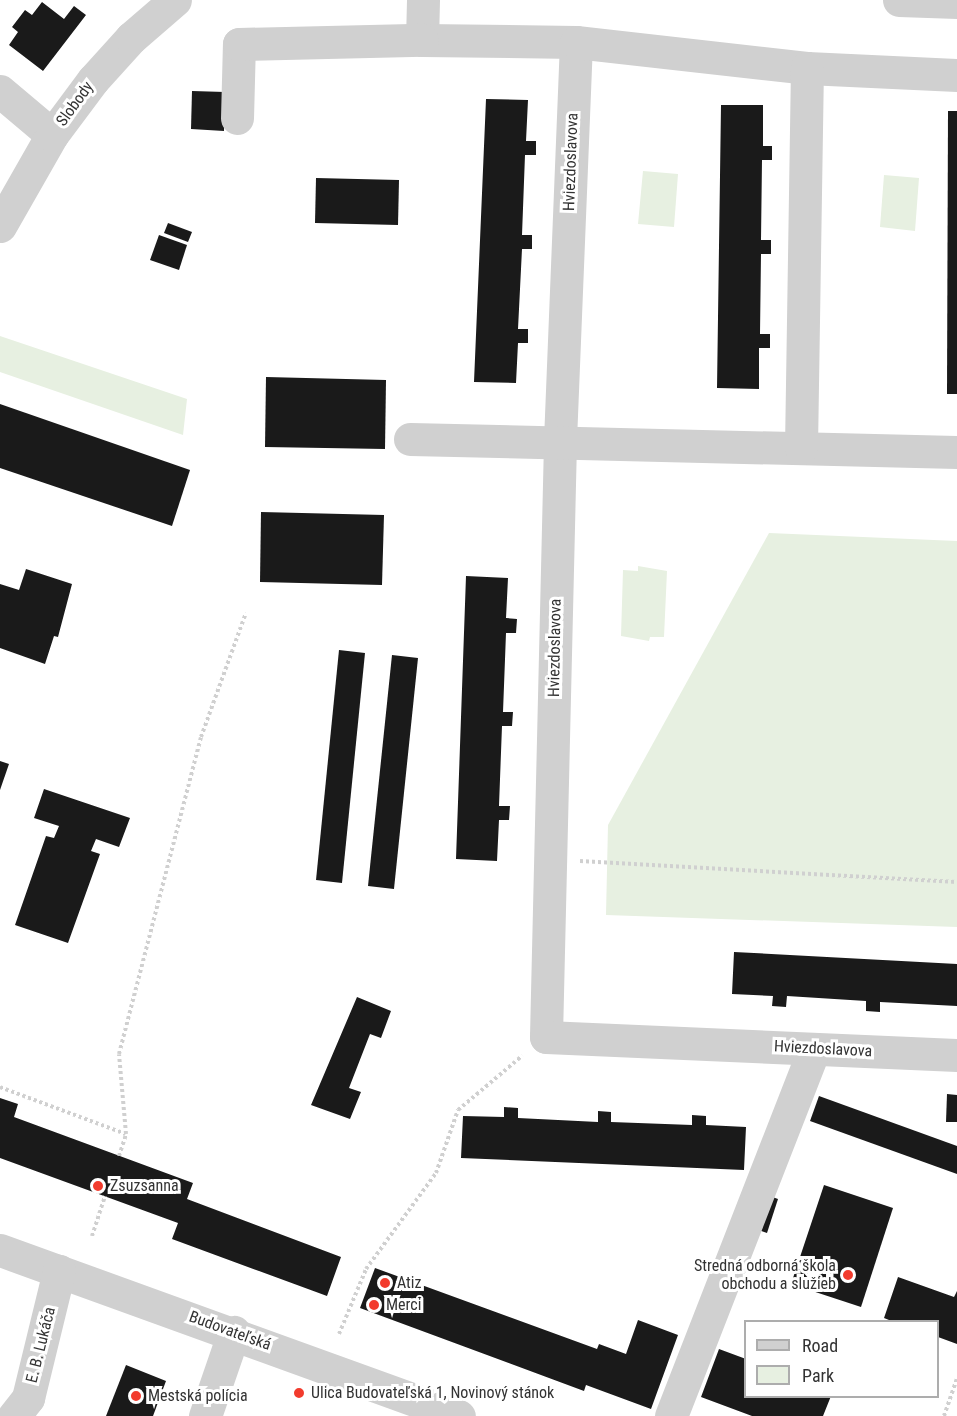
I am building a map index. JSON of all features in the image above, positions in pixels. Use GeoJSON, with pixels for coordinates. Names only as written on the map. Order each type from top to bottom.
{"type":"FeatureCollection","features":[{"type":"Feature","properties":{"kind":"street","name":"Slobody"},"geometry":{"type":"LineString","coordinates":[[0,226],[52,135],[93,80],[131,38],[175,0]]}},
{"type":"Feature","properties":{"kind":"street"},"geometry":{"type":"LineString","coordinates":[[422,40],[423,0]]}},
{"type":"Feature","properties":{"kind":"street"},"geometry":{"type":"LineString","coordinates":[[898,0],[957,2]]}},
{"type":"Feature","properties":{"kind":"street"},"geometry":{"type":"LineString","coordinates":[[237,118],[238,44],[422,40],[576,42],[807,68],[957,75]]}},
{"type":"Feature","properties":{"kind":"street","name":"Hviezdoslavova"},"geometry":{"type":"LineString","coordinates":[[576,42],[560,442],[546,1037],[957,1055]]}},
{"type":"Feature","properties":{"kind":"street"},"geometry":{"type":"LineString","coordinates":[[801,448],[807,68]]}},
{"type":"Feature","properties":{"kind":"street"},"geometry":{"type":"LineString","coordinates":[[0,91],[52,135]]}},
{"type":"Feature","properties":{"kind":"street"},"geometry":{"type":"LineString","coordinates":[[410,439],[957,452]]}},
{"type":"Feature","properties":{"kind":"street"},"geometry":{"type":"LineString","coordinates":[[671,1416],[814,1049]]}},
{"type":"Feature","properties":{"kind":"street","name":"Budovateľská"},"geometry":{"type":"LineString","coordinates":[[0,1250],[234,1332],[459,1416]]}},
{"type":"Feature","properties":{"kind":"street","name":"E. B. Lukáča"},"geometry":{"type":"LineString","coordinates":[[14,1416],[28,1398],[59,1270]]}},
{"type":"Feature","properties":{"kind":"street"},"geometry":{"type":"LineString","coordinates":[[205,1416],[234,1332]]}},
{"type":"Feature","properties":{"kind":"path"},"geometry":{"type":"LineString","coordinates":[[119,1156],[126,1134],[119,1054],[201,737],[246,614]]}},
{"type":"Feature","properties":{"kind":"path"},"geometry":{"type":"LineString","coordinates":[[550,859],[957,882]]}},
{"type":"Feature","properties":{"kind":"path"},"geometry":{"type":"LineString","coordinates":[[339,1335],[366,1269],[436,1173],[458,1110],[546,1037]]}},
{"type":"Feature","properties":{"kind":"path"},"geometry":{"type":"LineString","coordinates":[[0,1087],[126,1134]]}},
{"type":"Feature","properties":{"kind":"path"},"geometry":{"type":"LineString","coordinates":[[92,1236],[105,1196]]}},
{"type":"Feature","properties":{"kind":"path"},"geometry":{"type":"LineString","coordinates":[[944,1416],[957,1379]]}},
{"type":"Feature","properties":{"kind":"green space"},"geometry":{"type":"Polygon","coordinates":[[[643,171],[678,174],[674,227],[638,224],[643,171]]]}},
{"type":"Feature","properties":{"kind":"green space"},"geometry":{"type":"Polygon","coordinates":[[[884,175],[919,178],[915,231],[880,227],[884,175]]]}},
{"type":"Feature","properties":{"kind":"green space"},"geometry":{"type":"Polygon","coordinates":[[[0,336],[187,399],[183,435],[0,372],[0,336]]]}},
{"type":"Feature","properties":{"kind":"green space"},"geometry":{"type":"Polygon","coordinates":[[[769,533],[957,541],[957,927],[606,915],[608,825],[769,533]]]}},
{"type":"Feature","properties":{"kind":"green space"},"geometry":{"type":"Polygon","coordinates":[[[638,566],[667,571],[664,637],[650,637],[649,641],[621,636],[623,570],[638,571],[638,566]]]}},
{"type":"Feature","properties":{"kind":"building"},"geometry":{"type":"Polygon","coordinates":[[[42,2],[64,19],[74,6],[86,15],[43,71],[9,45],[18,32],[12,27],[25,10],[32,15],[42,2]]]}},
{"type":"Feature","properties":{"kind":"building"},"geometry":{"type":"Polygon","coordinates":[[[192,91],[225,92],[224,131],[191,129],[192,91]]]}},
{"type":"Feature","properties":{"kind":"building"},"geometry":{"type":"Polygon","coordinates":[[[486,99],[528,100],[526,141],[536,141],[536,155],[525,155],[522,235],[532,235],[532,249],[522,249],[518,329],[528,329],[528,343],[518,343],[516,383],[474,382],[486,99]]]}},
{"type":"Feature","properties":{"kind":"building"},"geometry":{"type":"Polygon","coordinates":[[[721,105],[763,105],[763,146],[772,146],[772,160],[762,160],[761,240],[771,240],[771,254],[761,254],[760,334],[770,334],[770,348],[759,348],[759,389],[717,388],[721,105]]]}},
{"type":"Feature","properties":{"kind":"building"},"geometry":{"type":"Polygon","coordinates":[[[948,111],[957,111],[957,394],[947,394],[948,111]]]}},
{"type":"Feature","properties":{"kind":"building"},"geometry":{"type":"Polygon","coordinates":[[[316,178],[399,180],[398,225],[315,223],[316,178]]]}},
{"type":"Feature","properties":{"kind":"building"},"geometry":{"type":"Polygon","coordinates":[[[168,223],[192,232],[188,242],[164,233],[168,223]]]}},
{"type":"Feature","properties":{"kind":"building"},"geometry":{"type":"Polygon","coordinates":[[[159,235],[187,245],[179,270],[150,260],[159,235]]]}},
{"type":"Feature","properties":{"kind":"building"},"geometry":{"type":"Polygon","coordinates":[[[266,377],[386,380],[385,449],[265,447],[266,377]]]}},
{"type":"Feature","properties":{"kind":"building"},"geometry":{"type":"Polygon","coordinates":[[[0,404],[190,470],[172,526],[0,468],[0,404]]]}},
{"type":"Feature","properties":{"kind":"building"},"geometry":{"type":"Polygon","coordinates":[[[261,512],[384,515],[382,585],[260,582],[261,512]]]}},
{"type":"Feature","properties":{"kind":"building"},"geometry":{"type":"Polygon","coordinates":[[[26,569],[72,584],[58,637],[54,636],[45,664],[0,648],[0,584],[19,590],[26,569]]]}},
{"type":"Feature","properties":{"kind":"building"},"geometry":{"type":"Polygon","coordinates":[[[466,576],[508,578],[506,618],[517,619],[516,633],[506,633],[503,712],[513,712],[512,726],[502,726],[499,806],[510,806],[509,820],[499,820],[497,861],[456,859],[466,576]]]}},
{"type":"Feature","properties":{"kind":"building"},"geometry":{"type":"Polygon","coordinates":[[[339,650],[365,653],[342,883],[316,880],[339,650]]]}},
{"type":"Feature","properties":{"kind":"building"},"geometry":{"type":"Polygon","coordinates":[[[392,655],[418,658],[394,889],[368,886],[392,655]]]}},
{"type":"Feature","properties":{"kind":"building"},"geometry":{"type":"Polygon","coordinates":[[[0,761],[9,764],[0,790],[0,761]]]}},
{"type":"Feature","properties":{"kind":"building"},"geometry":{"type":"Polygon","coordinates":[[[44,789],[130,818],[119,847],[96,839],[91,851],[100,854],[68,943],[15,925],[46,836],[54,838],[59,826],[34,818],[44,789]]]}},
{"type":"Feature","properties":{"kind":"building"},"geometry":{"type":"Polygon","coordinates":[[[734,952],[957,964],[957,1006],[880,1002],[880,1012],[866,1011],[866,1001],[787,996],[786,1007],[772,1006],[773,996],[732,994],[734,952]]]}},
{"type":"Feature","properties":{"kind":"building"},"geometry":{"type":"Polygon","coordinates":[[[357,997],[391,1011],[381,1038],[370,1034],[349,1088],[361,1092],[350,1119],[311,1105],[357,997]]]}},
{"type":"Feature","properties":{"kind":"building"},"geometry":{"type":"Polygon","coordinates":[[[947,1094],[957,1095],[957,1122],[946,1122],[947,1094]]]}},
{"type":"Feature","properties":{"kind":"building"},"geometry":{"type":"Polygon","coordinates":[[[819,1096],[957,1146],[957,1174],[810,1121],[819,1096]]]}},
{"type":"Feature","properties":{"kind":"building"},"geometry":{"type":"Polygon","coordinates":[[[0,1098],[18,1104],[14,1117],[193,1183],[187,1199],[341,1257],[327,1296],[172,1239],[178,1223],[0,1158],[0,1098]]]}},
{"type":"Feature","properties":{"kind":"building"},"geometry":{"type":"Polygon","coordinates":[[[504,1107],[518,1108],[518,1118],[598,1122],[598,1111],[611,1112],[611,1122],[692,1125],[692,1115],[706,1116],[706,1125],[746,1127],[744,1170],[461,1158],[463,1116],[504,1117],[504,1107]]]}},
{"type":"Feature","properties":{"kind":"building"},"geometry":{"type":"Polygon","coordinates":[[[824,1185],[893,1208],[861,1307],[791,1284],[824,1185]]]}},
{"type":"Feature","properties":{"kind":"building"},"geometry":{"type":"Polygon","coordinates":[[[767,1195],[778,1199],[767,1233],[756,1229],[767,1195]]]}},
{"type":"Feature","properties":{"kind":"building"},"geometry":{"type":"Polygon","coordinates":[[[375,1268],[597,1349],[599,1344],[626,1354],[638,1320],[678,1335],[651,1409],[586,1385],[584,1391],[360,1308],[375,1268]]]}},
{"type":"Feature","properties":{"kind":"building"},"geometry":{"type":"Polygon","coordinates":[[[898,1277],[954,1297],[957,1291],[957,1344],[939,1337],[939,1320],[889,1320],[884,1318],[898,1277]]]}},
{"type":"Feature","properties":{"kind":"building"},"geometry":{"type":"Polygon","coordinates":[[[719,1349],[744,1358],[744,1398],[830,1398],[823,1416],[752,1416],[701,1397],[719,1349]]]}},
{"type":"Feature","properties":{"kind":"building"},"geometry":{"type":"Polygon","coordinates":[[[126,1365],[166,1381],[153,1416],[106,1416],[126,1365]]]}},
{"type":"Feature","properties":{"kind":"place","name":"Zsuzsanna"},"geometry":{"type":"Point","coordinates":[98,1186]}},
{"type":"Feature","properties":{"kind":"place","name":"Stredná odborná škola obchodu a služieb"},"geometry":{"type":"Point","coordinates":[848,1275]}},
{"type":"Feature","properties":{"kind":"place","name":"Atiz"},"geometry":{"type":"Point","coordinates":[385,1283]}},
{"type":"Feature","properties":{"kind":"place","name":"Merci"},"geometry":{"type":"Point","coordinates":[374,1305]}},
{"type":"Feature","properties":{"kind":"place","name":"Ulica Budovateľská 1, Novinový stánok"},"geometry":{"type":"Point","coordinates":[299,1393]}},
{"type":"Feature","properties":{"kind":"place","name":"Mestská polícia"},"geometry":{"type":"Point","coordinates":[136,1396]}}]}
